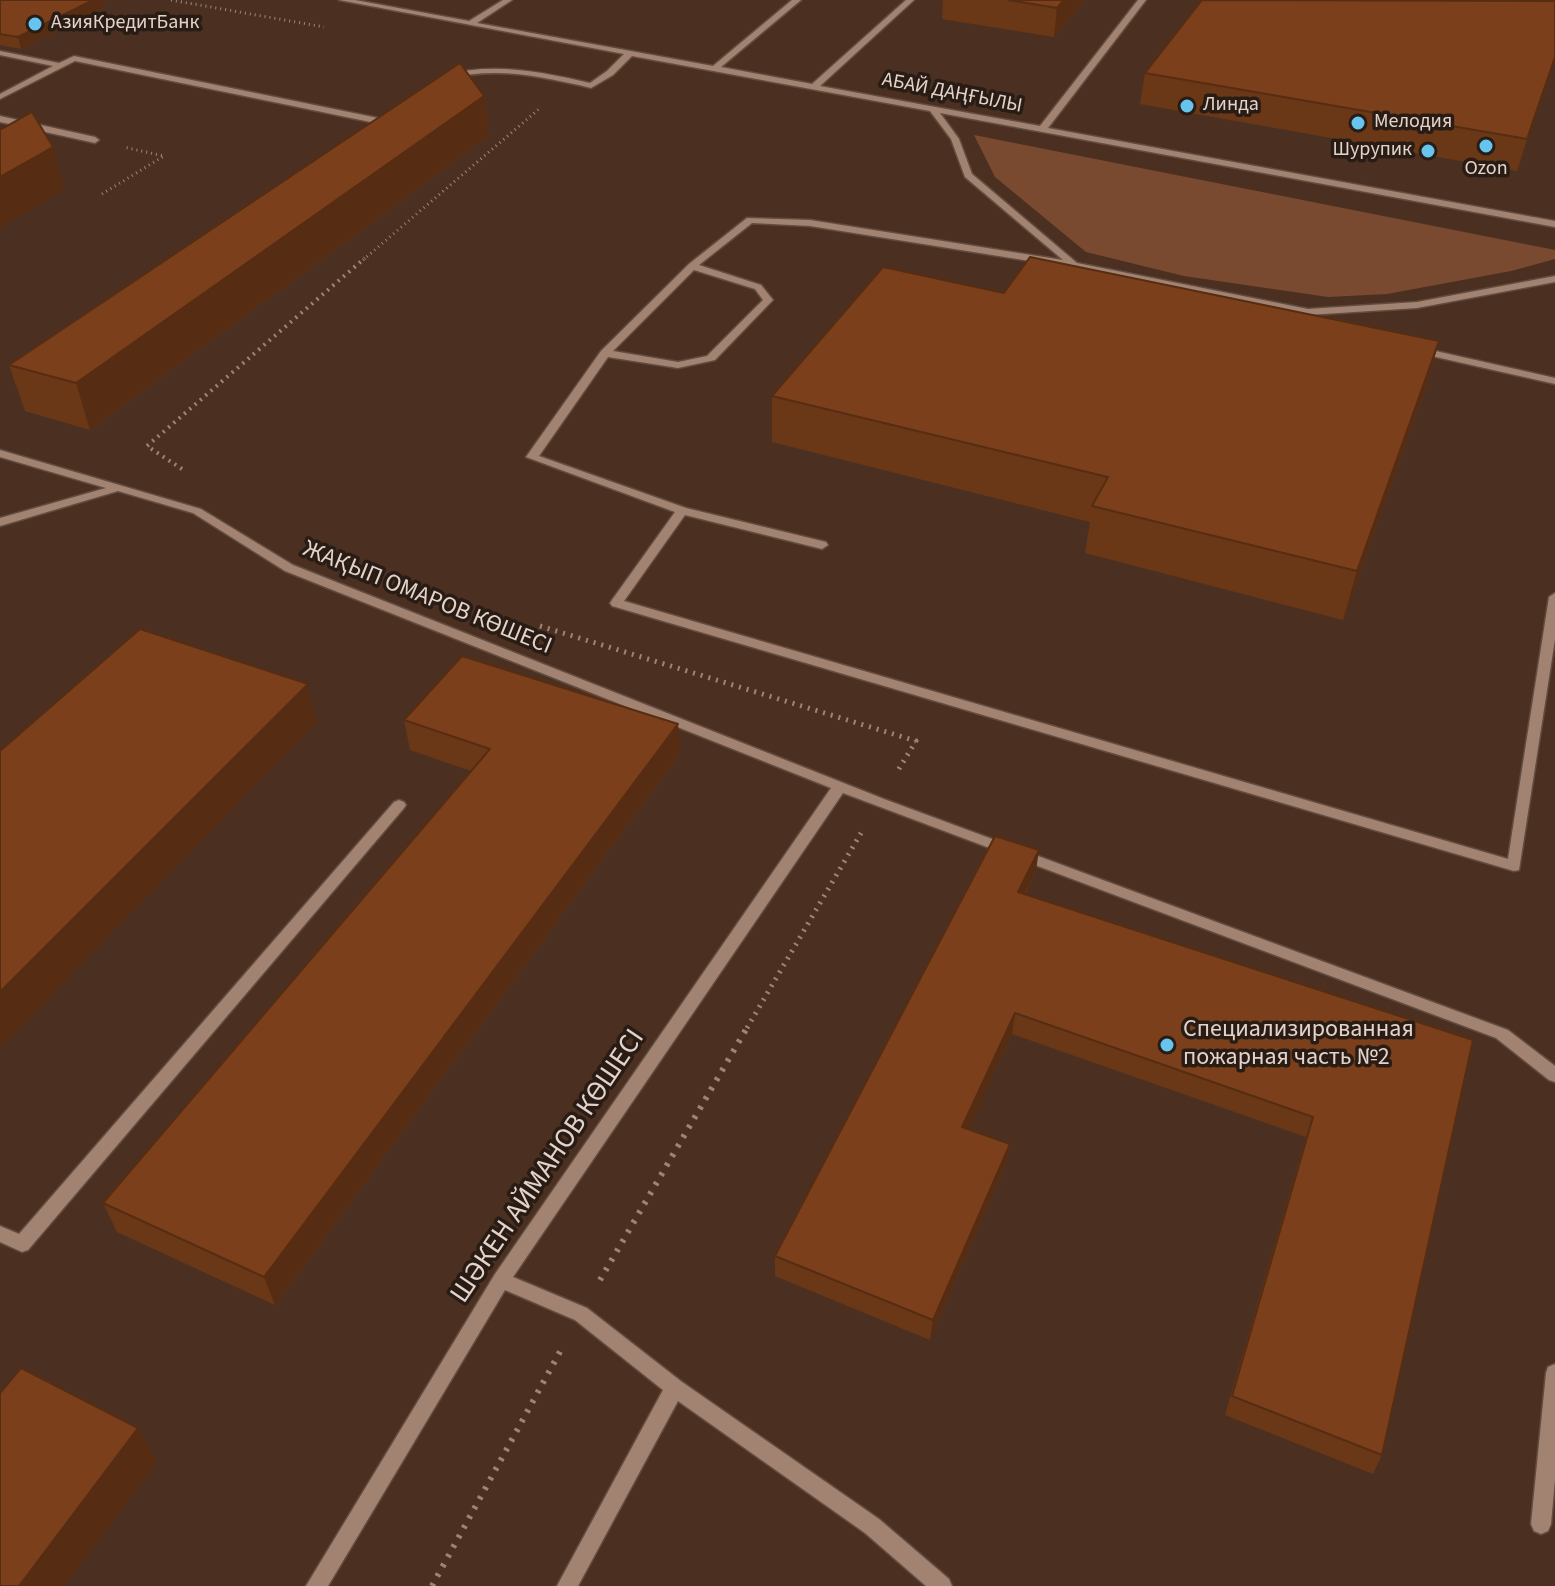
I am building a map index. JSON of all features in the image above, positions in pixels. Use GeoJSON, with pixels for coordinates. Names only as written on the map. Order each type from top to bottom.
{"type":"FeatureCollection","features":[{"type":"Feature","properties":{"kind":"street","name":"АБАЙ ДАҢҒЫЛЫ"},"geometry":{"type":"LineString","coordinates":[[343,0],[1555,224]]}},
{"type":"Feature","properties":{"kind":"street"},"geometry":{"type":"LineString","coordinates":[[470,24],[508,0]]}},
{"type":"Feature","properties":{"kind":"street"},"geometry":{"type":"LineString","coordinates":[[715,68],[797,0]]}},
{"type":"Feature","properties":{"kind":"street"},"geometry":{"type":"LineString","coordinates":[[815,86],[910,0]]}},
{"type":"Feature","properties":{"kind":"street"},"geometry":{"type":"LineString","coordinates":[[1042,130],[1142,0]]}},
{"type":"Feature","properties":{"kind":"street"},"geometry":{"type":"LineString","coordinates":[[0,53],[59,65]]}},
{"type":"Feature","properties":{"kind":"street"},"geometry":{"type":"LineString","coordinates":[[440,80],[464,71],[500,71],[591,86],[629,54]]}},
{"type":"Feature","properties":{"kind":"street"},"geometry":{"type":"LineString","coordinates":[[0,97],[74,58],[385,122]]}},
{"type":"Feature","properties":{"kind":"street"},"geometry":{"type":"LineString","coordinates":[[933,109],[955,139],[968,175],[1074,265]]}},
{"type":"Feature","properties":{"kind":"street"},"geometry":{"type":"LineString","coordinates":[[372,131],[396,114]]}},
{"type":"Feature","properties":{"kind":"street"},"geometry":{"type":"LineString","coordinates":[[0,119],[95,140]]}},
{"type":"Feature","properties":{"kind":"street"},"geometry":{"type":"LineString","coordinates":[[822,545],[682,511],[532,457],[605,353],[692,266],[750,220],[810,223],[1074,265],[1308,312],[1338,323]]}},
{"type":"Feature","properties":{"kind":"street"},"geometry":{"type":"LineString","coordinates":[[605,353],[678,365],[711,358],[768,300],[758,287],[692,266]]}},
{"type":"Feature","properties":{"kind":"street"},"geometry":{"type":"LineString","coordinates":[[1308,312],[1417,305],[1555,279]]}},
{"type":"Feature","properties":{"kind":"street"},"geometry":{"type":"LineString","coordinates":[[1412,348],[1555,381]]}},
{"type":"Feature","properties":{"kind":"street","name":"ЖАҚЫП ОМАРОВ КӨШЕСІ"},"geometry":{"type":"LineString","coordinates":[[0,453],[197,511],[289,568],[840,786],[1502,1034],[1555,1075]]}},
{"type":"Feature","properties":{"kind":"street"},"geometry":{"type":"LineString","coordinates":[[0,522],[118,488]]}},
{"type":"Feature","properties":{"kind":"street"},"geometry":{"type":"LineString","coordinates":[[682,511],[616,603],[1514,866],[1555,597]]}},
{"type":"Feature","properties":{"kind":"street","name":"ШӘКЕН АЙМАНОВ КӨШЕСІ"},"geometry":{"type":"LineString","coordinates":[[316,1586],[501,1280],[840,786]]}},
{"type":"Feature","properties":{"kind":"street"},"geometry":{"type":"LineString","coordinates":[[0,1234],[22,1244],[399,805]]}},
{"type":"Feature","properties":{"kind":"street"},"geometry":{"type":"LineString","coordinates":[[501,1280],[581,1314],[675,1388],[872,1526],[942,1586]]}},
{"type":"Feature","properties":{"kind":"street"},"geometry":{"type":"LineString","coordinates":[[1541,1524],[1555,1373]]}},
{"type":"Feature","properties":{"kind":"street"},"geometry":{"type":"LineString","coordinates":[[567,1586],[675,1388]]}},
{"type":"Feature","properties":{"kind":"path"},"geometry":{"type":"LineString","coordinates":[[95,140],[164,156],[102,194]]}},
{"type":"Feature","properties":{"kind":"shaded area"},"geometry":{"type":"Polygon","coordinates":[[[974,135],[1555,250],[1555,259],[1511,271],[1387,294],[1328,297],[1184,276],[1086,252],[995,177],[974,135]]]}},
{"type":"Feature","properties":{"kind":"building"},"geometry":{"type":"Polygon","coordinates":[[[0,0],[93,0],[18,37],[0,34],[0,0]]]}},
{"type":"Feature","properties":{"kind":"building"},"geometry":{"type":"Polygon","coordinates":[[[1008,0],[1064,0],[1057,8],[1008,0]]]}},
{"type":"Feature","properties":{"kind":"building"},"geometry":{"type":"Polygon","coordinates":[[[1202,0],[1555,1],[1555,57],[1527,139],[1145,73],[1202,0]]]}},
{"type":"Feature","properties":{"kind":"building"},"geometry":{"type":"Polygon","coordinates":[[[460,63],[484,96],[76,383],[9,365],[460,63]]]}},
{"type":"Feature","properties":{"kind":"building"},"geometry":{"type":"Polygon","coordinates":[[[32,112],[53,147],[0,177],[0,130],[32,112]]]}},
{"type":"Feature","properties":{"kind":"building"},"geometry":{"type":"Polygon","coordinates":[[[1030,257],[1439,341],[1357,571],[1092,506],[1108,477],[772,396],[883,267],[1004,293],[1030,257]]]}},
{"type":"Feature","properties":{"kind":"building"},"geometry":{"type":"Polygon","coordinates":[[[140,629],[308,684],[0,992],[0,751],[140,629]]]}},
{"type":"Feature","properties":{"kind":"building"},"geometry":{"type":"Polygon","coordinates":[[[462,656],[678,724],[264,1277],[103,1203],[490,749],[404,720],[462,656]]]}},
{"type":"Feature","properties":{"kind":"building"},"geometry":{"type":"Polygon","coordinates":[[[995,836],[1039,850],[1018,892],[1473,1040],[1382,1455],[1232,1396],[1313,1117],[1015,1013],[962,1127],[1010,1144],[933,1320],[775,1256],[995,836]]]}},
{"type":"Feature","properties":{"kind":"building"},"geometry":{"type":"Polygon","coordinates":[[[21,1368],[138,1428],[19,1586],[0,1586],[0,1393],[21,1368]]]}},
{"type":"Feature","properties":{"kind":"place","name":"АзияКредитБанк"},"geometry":{"type":"Point","coordinates":[35,24]}},
{"type":"Feature","properties":{"kind":"place","name":"Линда"},"geometry":{"type":"Point","coordinates":[1187,106]}},
{"type":"Feature","properties":{"kind":"place","name":"Мелодия"},"geometry":{"type":"Point","coordinates":[1358,123]}},
{"type":"Feature","properties":{"kind":"place","name":"Ozon"},"geometry":{"type":"Point","coordinates":[1486,146]}},
{"type":"Feature","properties":{"kind":"place","name":"Шурупик"},"geometry":{"type":"Point","coordinates":[1428,151]}},
{"type":"Feature","properties":{"kind":"place","name":"Специализированная пожарная часть №2"},"geometry":{"type":"Point","coordinates":[1167,1045]}}]}
